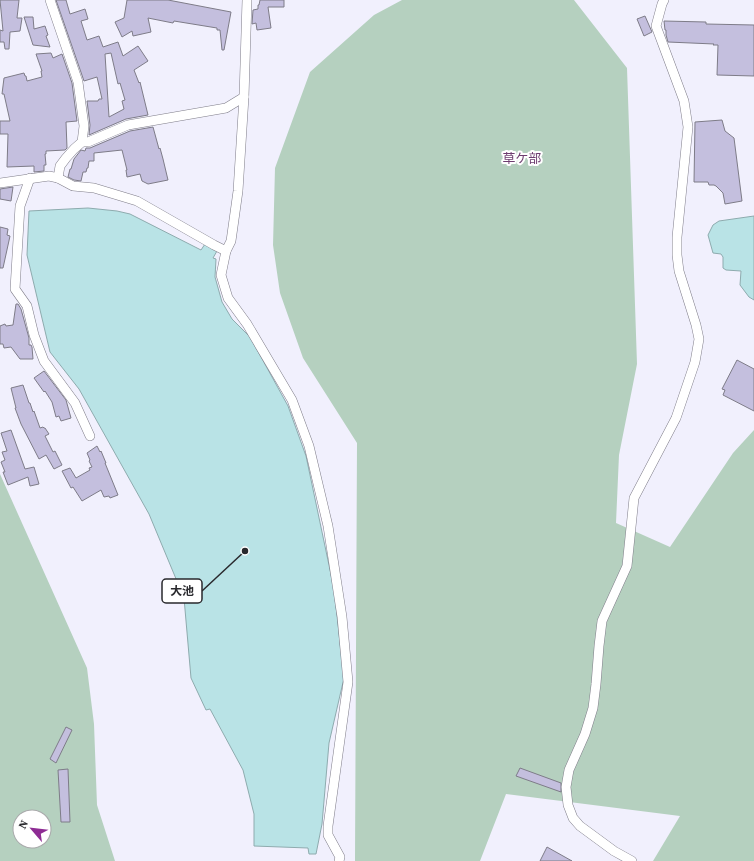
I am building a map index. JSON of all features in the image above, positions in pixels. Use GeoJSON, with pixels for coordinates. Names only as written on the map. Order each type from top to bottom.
{"type":"FeatureCollection","features":[{"type":"Feature","properties":{"kind":"street"},"geometry":{"type":"LineString","coordinates":[[50,0],[78,82],[84,126],[82,142]]}},
{"type":"Feature","properties":{"kind":"street"},"geometry":{"type":"LineString","coordinates":[[248,0],[238,191],[231,241],[226,250],[221,275],[228,298],[247,324],[292,400],[309,446],[328,526],[342,617],[348,682],[328,826],[328,835],[340,857],[339,861]]}},
{"type":"Feature","properties":{"kind":"street"},"geometry":{"type":"LineString","coordinates":[[632,861],[614,851],[580,826],[572,818],[568,804],[566,787],[569,770],[585,734],[593,708],[598,646],[602,621],[627,566],[634,498],[676,418],[695,362],[700,339],[679,271],[677,255],[677,230],[688,127],[684,101],[656,26],[664,0]]}},
{"type":"Feature","properties":{"kind":"street"},"geometry":{"type":"LineString","coordinates":[[58,178],[60,166],[82,142],[88,142],[128,125],[226,108],[244,96]]}},
{"type":"Feature","properties":{"kind":"street"},"geometry":{"type":"LineString","coordinates":[[0,183],[49,176],[58,178],[73,186],[94,188],[137,201],[214,246],[226,250]]}},
{"type":"Feature","properties":{"kind":"street"},"geometry":{"type":"LineString","coordinates":[[30,178],[20,206],[15,289],[27,306],[34,335],[44,362],[76,402],[90,436]]}},
{"type":"Feature","properties":{"kind":"shaded area"},"geometry":{"type":"Polygon","coordinates":[[[402,0],[574,0],[627,68],[637,364],[619,455],[616,523],[670,547],[733,453],[754,430],[754,861],[653,861],[680,816],[506,794],[480,861],[355,861],[357,443],[303,358],[280,293],[273,245],[275,168],[310,72],[374,15],[402,0]]]}},
{"type":"Feature","properties":{"kind":"shaded area"},"geometry":{"type":"Polygon","coordinates":[[[88,208],[130,214],[201,250],[205,244],[217,251],[213,258],[216,259],[215,277],[222,302],[232,319],[250,337],[288,406],[306,456],[334,589],[344,678],[329,743],[322,824],[316,854],[309,854],[308,848],[254,846],[254,814],[243,770],[210,709],[206,710],[191,678],[184,598],[149,514],[79,389],[50,352],[27,255],[29,211],[88,208]]]}},
{"type":"Feature","properties":{"kind":"shaded area"},"geometry":{"type":"Polygon","coordinates":[[[754,216],[754,300],[749,297],[740,285],[741,271],[726,270],[723,268],[723,257],[721,254],[713,253],[708,235],[713,225],[719,221],[754,216]]]}},
{"type":"Feature","properties":{"kind":"shaded area"},"geometry":{"type":"Polygon","coordinates":[[[0,474],[87,668],[94,724],[97,805],[115,861],[0,861],[0,474]]]}},
{"type":"Feature","properties":{"kind":"building"},"geometry":{"type":"Polygon","coordinates":[[[0,0],[19,0],[17,18],[22,18],[20,31],[10,32],[9,49],[5,49],[4,42],[0,42],[0,30],[3,31],[0,0]]]}},
{"type":"Feature","properties":{"kind":"building"},"geometry":{"type":"Polygon","coordinates":[[[56,0],[66,0],[70,14],[85,9],[88,19],[81,21],[87,40],[99,36],[103,47],[118,42],[123,56],[138,46],[148,61],[134,70],[139,83],[140,82],[148,115],[126,119],[89,135],[90,125],[87,101],[98,101],[99,99],[102,99],[97,77],[84,81],[56,0]],[[111,53],[105,54],[109,117],[124,109],[122,101],[125,100],[120,83],[118,84],[111,53]]]}},
{"type":"Feature","properties":{"kind":"building"},"geometry":{"type":"Polygon","coordinates":[[[127,0],[168,0],[231,12],[224,50],[222,50],[220,30],[217,30],[217,28],[174,21],[173,23],[148,18],[151,32],[133,36],[132,31],[122,37],[115,22],[124,18],[127,0]]]}},
{"type":"Feature","properties":{"kind":"building"},"geometry":{"type":"Polygon","coordinates":[[[260,0],[284,0],[284,7],[268,7],[271,28],[257,30],[256,23],[252,24],[253,10],[258,9],[260,0]]]}},
{"type":"Feature","properties":{"kind":"building"},"geometry":{"type":"Polygon","coordinates":[[[645,16],[652,32],[644,36],[637,19],[645,16]]]}},
{"type":"Feature","properties":{"kind":"building"},"geometry":{"type":"Polygon","coordinates":[[[24,17],[33,17],[34,29],[45,26],[48,35],[46,36],[50,47],[33,45],[24,17]]]}},
{"type":"Feature","properties":{"kind":"building"},"geometry":{"type":"Polygon","coordinates":[[[664,21],[754,25],[754,76],[717,75],[718,45],[668,42],[664,21]]]}},
{"type":"Feature","properties":{"kind":"building"},"geometry":{"type":"Polygon","coordinates":[[[51,53],[53,58],[62,54],[72,83],[77,121],[66,122],[67,148],[65,150],[46,151],[46,165],[44,165],[44,171],[34,172],[34,166],[7,167],[8,134],[0,134],[0,121],[10,121],[4,94],[2,94],[4,78],[24,73],[27,81],[42,77],[42,71],[36,54],[51,53]]]}},
{"type":"Feature","properties":{"kind":"building"},"geometry":{"type":"Polygon","coordinates":[[[722,120],[725,131],[734,138],[742,201],[725,204],[723,193],[716,186],[709,185],[708,182],[694,182],[695,122],[722,120]]]}},
{"type":"Feature","properties":{"kind":"building"},"geometry":{"type":"Polygon","coordinates":[[[153,127],[168,180],[148,184],[142,181],[140,174],[127,177],[127,170],[122,150],[94,153],[94,161],[89,161],[88,168],[86,172],[83,172],[81,181],[68,177],[74,159],[81,150],[85,151],[86,148],[90,148],[130,131],[153,127]]]}},
{"type":"Feature","properties":{"kind":"building"},"geometry":{"type":"Polygon","coordinates":[[[13,187],[11,201],[0,199],[0,189],[13,187]]]}},
{"type":"Feature","properties":{"kind":"building"},"geometry":{"type":"Polygon","coordinates":[[[0,227],[8,229],[7,235],[10,236],[3,268],[0,268],[0,227]]]}},
{"type":"Feature","properties":{"kind":"building"},"geometry":{"type":"Polygon","coordinates":[[[16,304],[18,304],[21,309],[29,338],[29,345],[32,347],[33,359],[20,359],[11,347],[4,348],[3,344],[0,344],[0,326],[5,324],[6,326],[13,325],[16,304]]]}},
{"type":"Feature","properties":{"kind":"building"},"geometry":{"type":"Polygon","coordinates":[[[737,360],[754,369],[754,411],[723,395],[725,390],[722,389],[737,360]]]}},
{"type":"Feature","properties":{"kind":"building"},"geometry":{"type":"Polygon","coordinates":[[[44,371],[66,400],[71,418],[61,421],[59,416],[56,417],[52,402],[34,378],[44,371]]]}},
{"type":"Feature","properties":{"kind":"building"},"geometry":{"type":"Polygon","coordinates":[[[23,385],[40,428],[45,428],[49,434],[45,436],[62,465],[54,469],[46,455],[39,459],[21,424],[15,408],[11,388],[23,385]]]}},
{"type":"Feature","properties":{"kind":"building"},"geometry":{"type":"Polygon","coordinates":[[[11,430],[25,469],[34,467],[39,484],[30,486],[28,477],[8,485],[1,462],[5,460],[2,452],[7,451],[1,433],[11,430]]]}},
{"type":"Feature","properties":{"kind":"building"},"geometry":{"type":"Polygon","coordinates":[[[97,446],[100,452],[101,451],[118,495],[110,498],[109,496],[104,497],[101,490],[82,501],[73,487],[71,488],[62,471],[70,468],[76,478],[90,470],[89,468],[92,467],[87,453],[97,446]]]}},
{"type":"Feature","properties":{"kind":"building"},"geometry":{"type":"Polygon","coordinates":[[[66,727],[72,730],[56,763],[50,759],[66,727]]]}},
{"type":"Feature","properties":{"kind":"building"},"geometry":{"type":"Polygon","coordinates":[[[520,768],[561,783],[561,792],[516,776],[520,768]]]}},
{"type":"Feature","properties":{"kind":"building"},"geometry":{"type":"Polygon","coordinates":[[[68,769],[70,822],[61,822],[58,770],[68,769]]]}},
{"type":"Feature","properties":{"kind":"building"},"geometry":{"type":"Polygon","coordinates":[[[547,847],[572,861],[540,861],[547,847]]]}},
{"type":"Feature","properties":{"kind":"place","name":"大池"},"geometry":{"type":"Point","coordinates":[245,551]}},
{"type":"Feature","properties":{"kind":"district","name":"草ケ部"},"geometry":{"type":"Point","coordinates":[522,158]}}]}
